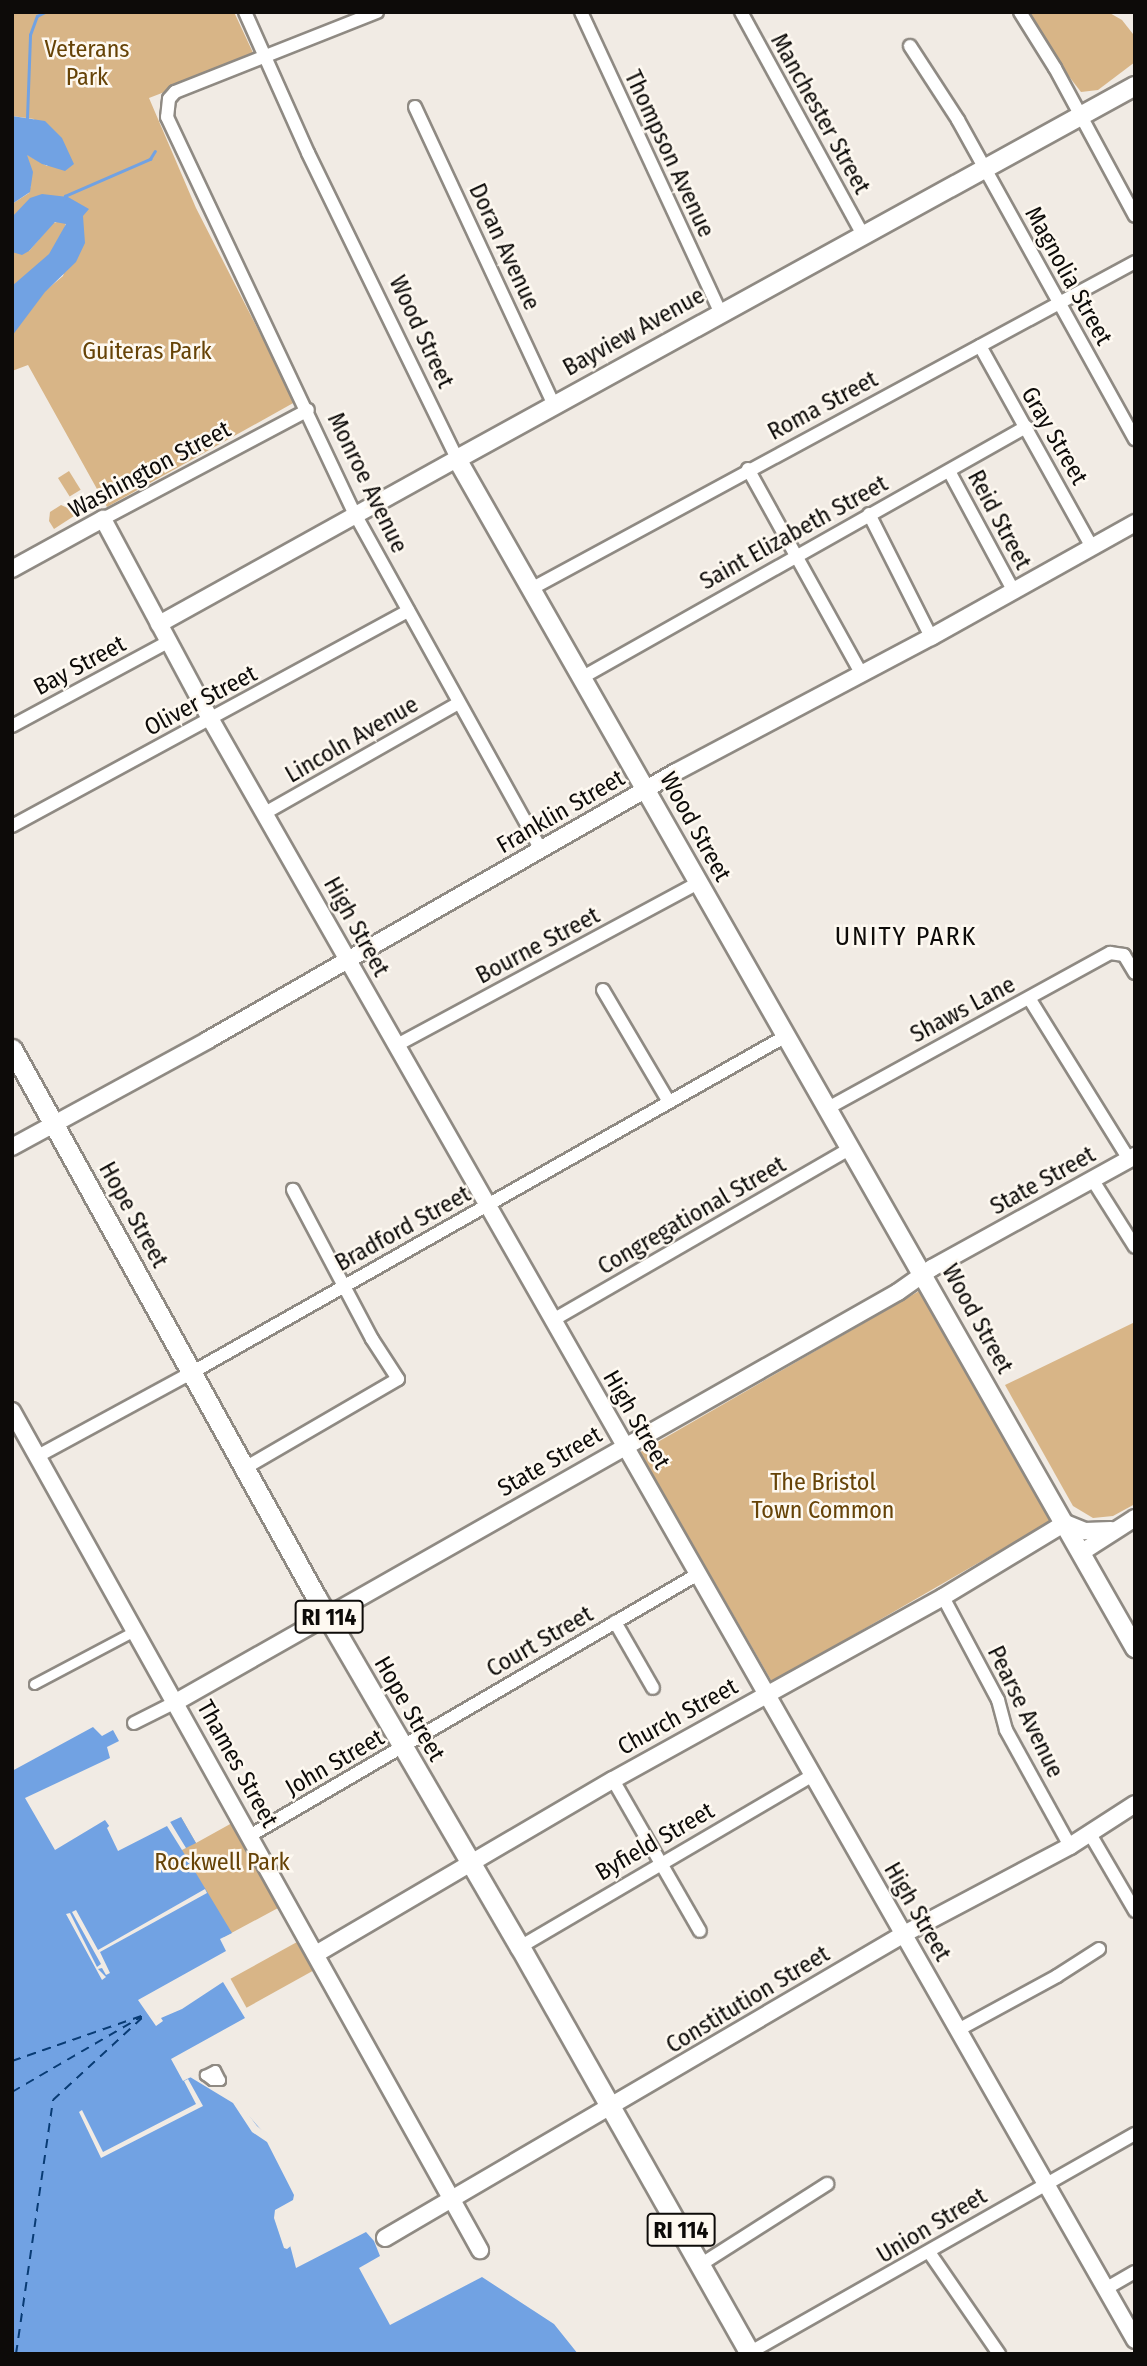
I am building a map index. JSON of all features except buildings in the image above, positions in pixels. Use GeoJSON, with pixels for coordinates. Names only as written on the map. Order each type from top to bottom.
{"type":"FeatureCollection","features":[{"type":"Feature","properties":{"kind":"main road","name":"Bayview Avenue"},"geometry":{"type":"LineString","coordinates":[[457,459],[1135,86]]}},
{"type":"Feature","properties":{"kind":"main road","name":"Wood Street"},"geometry":{"type":"LineString","coordinates":[[457,459],[1135,1648]]}},
{"type":"Feature","properties":{"kind":"main road","name":"Hope Street"},"geometry":{"type":"LineString","coordinates":[[12,1049],[403,1748],[520,1947],[750,2353]]}},
{"type":"Feature","properties":{"kind":"street","name":"Wood Street"},"geometry":{"type":"LineString","coordinates":[[245,12],[404,353],[457,459]]}},
{"type":"Feature","properties":{"kind":"street"},"geometry":{"type":"LineString","coordinates":[[265,56],[377,12]]}},
{"type":"Feature","properties":{"kind":"street","name":"Thompson Avenue"},"geometry":{"type":"LineString","coordinates":[[581,12],[720,312]]}},
{"type":"Feature","properties":{"kind":"street","name":"Manchester Street"},"geometry":{"type":"LineString","coordinates":[[741,12],[863,235]]}},
{"type":"Feature","properties":{"kind":"street"},"geometry":{"type":"LineString","coordinates":[[1020,12],[1081,115],[1135,216]]}},
{"type":"Feature","properties":{"kind":"street","name":"Magnolia Street"},"geometry":{"type":"LineString","coordinates":[[911,46],[985,169],[1135,439]]}},
{"type":"Feature","properties":{"kind":"street","name":"Monroe Avenue"},"geometry":{"type":"LineString","coordinates":[[265,56],[175,92],[169,99],[167,110],[169,128],[308,410],[356,516],[541,850]]}},
{"type":"Feature","properties":{"kind":"street","name":"Doran Avenue"},"geometry":{"type":"LineString","coordinates":[[415,107],[554,405]]}},
{"type":"Feature","properties":{"kind":"street","name":"Roma Street"},"geometry":{"type":"LineString","coordinates":[[531,589],[748,469],[1135,262]]}},
{"type":"Feature","properties":{"kind":"street","name":"Gray Street"},"geometry":{"type":"LineString","coordinates":[[980,346],[1092,547]]}},
{"type":"Feature","properties":{"kind":"street","name":"Washington Street"},"geometry":{"type":"LineString","coordinates":[[12,569],[308,410]]}},
{"type":"Feature","properties":{"kind":"street","name":"Saint Elizabeth Street"},"geometry":{"type":"LineString","coordinates":[[583,677],[1026,427]]}},
{"type":"Feature","properties":{"kind":"street","name":"Bayview Avenue"},"geometry":{"type":"LineString","coordinates":[[159,624],[457,459]]}},
{"type":"Feature","properties":{"kind":"street"},"geometry":{"type":"LineString","coordinates":[[748,469],[861,673]]}},
{"type":"Feature","properties":{"kind":"street","name":"Reid Street"},"geometry":{"type":"LineString","coordinates":[[948,471],[1013,590]]}},
{"type":"Feature","properties":{"kind":"street"},"geometry":{"type":"LineString","coordinates":[[869,514],[931,637]]}},
{"type":"Feature","properties":{"kind":"street","name":"High Street"},"geometry":{"type":"LineString","coordinates":[[103,519],[211,720],[1135,2340]]}},
{"type":"Feature","properties":{"kind":"street","name":"Franklin Street"},"geometry":{"type":"LineString","coordinates":[[12,1147],[208,1040],[646,789],[931,637],[1135,523]]}},
{"type":"Feature","properties":{"kind":"street","name":"Oliver Street"},"geometry":{"type":"LineString","coordinates":[[12,826],[408,611]]}},
{"type":"Feature","properties":{"kind":"street","name":"Bay Street"},"geometry":{"type":"LineString","coordinates":[[12,726],[168,642]]}},
{"type":"Feature","properties":{"kind":"street","name":"Lincoln Avenue"},"geometry":{"type":"LineString","coordinates":[[265,813],[459,703]]}},
{"type":"Feature","properties":{"kind":"street","name":"Bourne Street"},"geometry":{"type":"LineString","coordinates":[[397,1045],[698,883]]}},
{"type":"Feature","properties":{"kind":"street","name":"Shaws Lane"},"geometry":{"type":"LineString","coordinates":[[828,1108],[1110,953],[1120,952],[1135,973]]}},
{"type":"Feature","properties":{"kind":"street"},"geometry":{"type":"LineString","coordinates":[[603,990],[668,1102]]}},
{"type":"Feature","properties":{"kind":"street"},"geometry":{"type":"LineString","coordinates":[[1029,998],[1132,1157]]}},
{"type":"Feature","properties":{"kind":"street","name":"Bradford Street"},"geometry":{"type":"LineString","coordinates":[[38,1456],[191,1373],[786,1036]]}},
{"type":"Feature","properties":{"kind":"street","name":"Congregational Street"},"geometry":{"type":"LineString","coordinates":[[553,1320],[851,1148]]}},
{"type":"Feature","properties":{"kind":"street","name":"State Street"},"geometry":{"type":"LineString","coordinates":[[134,1724],[329,1617],[339,1608],[1132,1157]]}},
{"type":"Feature","properties":{"kind":"street"},"geometry":{"type":"LineString","coordinates":[[1093,1179],[1135,1247]]}},
{"type":"Feature","properties":{"kind":"street"},"geometry":{"type":"LineString","coordinates":[[245,1468],[398,1380],[293,1190]]}},
{"type":"Feature","properties":{"kind":"street","name":"Thames Street"},"geometry":{"type":"LineString","coordinates":[[12,1411],[251,1835],[480,2250]]}},
{"type":"Feature","properties":{"kind":"street"},"geometry":{"type":"LineString","coordinates":[[1082,1552],[1135,1518]]}},
{"type":"Feature","properties":{"kind":"street"},"geometry":{"type":"LineString","coordinates":[[1065,1523],[1085,1531],[1111,1531]]}},
{"type":"Feature","properties":{"kind":"street","name":"Church Street"},"geometry":{"type":"LineString","coordinates":[[316,1954],[613,1780],[943,1597],[1065,1523]]}},
{"type":"Feature","properties":{"kind":"street","name":"Court Street"},"geometry":{"type":"LineString","coordinates":[[403,1748],[698,1574]]}},
{"type":"Feature","properties":{"kind":"street","name":"Pearse Avenue"},"geometry":{"type":"LineString","coordinates":[[943,1597],[998,1700],[1006,1730],[1069,1846]]}},
{"type":"Feature","properties":{"kind":"street"},"geometry":{"type":"LineString","coordinates":[[615,1622],[653,1688]]}},
{"type":"Feature","properties":{"kind":"street"},"geometry":{"type":"LineString","coordinates":[[34,1684],[136,1630]]}},
{"type":"Feature","properties":{"kind":"street","name":"John Street"},"geometry":{"type":"LineString","coordinates":[[251,1835],[403,1748]]}},
{"type":"Feature","properties":{"kind":"street","name":"Byfield Street"},"geometry":{"type":"LineString","coordinates":[[520,1947],[813,1775]]}},
{"type":"Feature","properties":{"kind":"street"},"geometry":{"type":"LineString","coordinates":[[613,1780],[700,1931]]}},
{"type":"Feature","properties":{"kind":"street","name":"Constitution Street"},"geometry":{"type":"LineString","coordinates":[[386,2238],[904,1934],[1090,1834],[1135,1804]]}},
{"type":"Feature","properties":{"kind":"street"},"geometry":{"type":"LineString","coordinates":[[1090,1834],[1135,1912]]}},
{"type":"Feature","properties":{"kind":"street"},"geometry":{"type":"LineString","coordinates":[[958,2030],[1057,1976],[1099,1949]]}},
{"type":"Feature","properties":{"kind":"street","name":"Union Street"},"geometry":{"type":"LineString","coordinates":[[750,2353],[1135,2134]]}},
{"type":"Feature","properties":{"kind":"street"},"geometry":{"type":"LineString","coordinates":[[700,2265],[827,2184]]}},
{"type":"Feature","properties":{"kind":"street"},"geometry":{"type":"LineString","coordinates":[[929,2252],[999,2354]]}},
{"type":"Feature","properties":{"kind":"street"},"geometry":{"type":"LineString","coordinates":[[1107,2288],[1135,2272]]}},
{"type":"Feature","properties":{"kind":"green space","name":"Guiteras Park"},"geometry":{"type":"Polygon","coordinates":[[[12,12],[234,12],[255,57],[149,98],[196,208],[295,402],[107,507],[28,365],[12,371],[12,331],[45,291],[63,276],[83,216],[12,220],[12,204],[29,193],[31,184],[26,154],[47,166],[52,162],[34,119],[12,116],[12,12]]]}},
{"type":"Feature","properties":{"kind":"green space"},"geometry":{"type":"Polygon","coordinates":[[[1019,12],[1108,12],[1122,20],[1133,34],[1135,62],[1098,90],[1081,92],[1019,12]]]}},
{"type":"Feature","properties":{"kind":"green space"},"geometry":{"type":"Polygon","coordinates":[[[53,223],[66,223],[60,242],[12,302],[12,252],[29,251],[53,223]]]}},
{"type":"Feature","properties":{"kind":"green space"},"geometry":{"type":"Polygon","coordinates":[[[69,471],[81,490],[70,497],[58,478],[69,471]]]}},
{"type":"Feature","properties":{"kind":"green space"},"geometry":{"type":"Polygon","coordinates":[[[61,505],[70,509],[74,516],[54,529],[49,521],[50,512],[61,505]]]}},
{"type":"Feature","properties":{"kind":"green space","name":"The Bristol Town Common"},"geometry":{"type":"Polygon","coordinates":[[[921,1290],[1054,1519],[772,1682],[640,1452],[921,1290]]]}},
{"type":"Feature","properties":{"kind":"green space"},"geometry":{"type":"Polygon","coordinates":[[[1135,1322],[1135,1504],[1113,1516],[1093,1518],[1073,1506],[1005,1385],[1135,1322]]]}},
{"type":"Feature","properties":{"kind":"green space","name":"Rockwell Park"},"geometry":{"type":"Polygon","coordinates":[[[181,1817],[196,1843],[232,1823],[278,1908],[224,1937],[181,1855],[181,1817]]]}},
{"type":"Feature","properties":{"kind":"green space"},"geometry":{"type":"Polygon","coordinates":[[[297,1942],[313,1971],[247,2008],[231,1979],[297,1942]]]}},
{"type":"Feature","properties":{"kind":"water"},"geometry":{"type":"Polygon","coordinates":[[[12,116],[45,121],[62,138],[74,164],[65,171],[42,164],[27,155],[33,172],[30,192],[12,204],[12,116]]]}},
{"type":"Feature","properties":{"kind":"water"},"geometry":{"type":"Polygon","coordinates":[[[42,194],[68,197],[89,209],[83,216],[85,243],[76,262],[45,292],[12,336],[12,286],[49,254],[66,224],[55,222],[29,251],[22,255],[12,252],[12,217],[30,198],[42,194]]]}},
{"type":"Feature","properties":{"kind":"water"},"geometry":{"type":"Polygon","coordinates":[[[93,1727],[102,1736],[113,1730],[119,1741],[107,1747],[110,1758],[25,1798],[55,1850],[105,1820],[122,1844],[181,1817],[196,1843],[182,1850],[232,1933],[220,1939],[226,1951],[138,2000],[156,2026],[163,2021],[161,2018],[182,2009],[223,1982],[245,2018],[171,2059],[183,2081],[195,2075],[235,2100],[271,2141],[298,2194],[296,2200],[281,2211],[296,2268],[366,2232],[374,2241],[380,2256],[359,2268],[390,2325],[482,2277],[554,2324],[578,2354],[12,2354],[12,1771],[93,1727]]]}},
{"type":"Feature","properties":{"kind":"pier"},"geometry":{"type":"Polygon","coordinates":[[[169,1820],[186,1848],[182,1850],[167,1826],[118,1851],[107,1828],[113,1822],[123,1840],[169,1820]]]}},
{"type":"Feature","properties":{"kind":"pier"},"geometry":{"type":"Polygon","coordinates":[[[205,1889],[207,1893],[100,1952],[110,1973],[106,1975],[102,1968],[98,1969],[106,1977],[102,1980],[66,1914],[70,1913],[97,1967],[101,1964],[72,1912],[76,1910],[98,1950],[205,1889]]]}},
{"type":"Feature","properties":{"kind":"pier"},"geometry":{"type":"Polygon","coordinates":[[[197,2073],[235,2096],[257,2126],[274,2140],[301,2194],[294,2208],[284,2213],[292,2245],[287,2249],[284,2248],[274,2218],[275,2210],[293,2200],[294,2195],[267,2142],[252,2132],[233,2103],[190,2077],[197,2073]]]}},
{"type":"Feature","properties":{"kind":"pier"},"geometry":{"type":"Polygon","coordinates":[[[188,2079],[203,2106],[101,2158],[79,2112],[82,2110],[103,2152],[196,2104],[184,2081],[188,2079]]]}},
{"type":"Feature","properties":{"kind":"waterway"},"geometry":{"type":"LineString","coordinates":[[27,118],[30,35],[37,16],[45,12]]}},
{"type":"Feature","properties":{"kind":"waterway"},"geometry":{"type":"LineString","coordinates":[[64,199],[65,196],[150,159],[155,151]]}},
{"type":"Feature","properties":{"kind":"ferry route"},"geometry":{"type":"LineString","coordinates":[[12,2061],[144,2015]]}},
{"type":"Feature","properties":{"kind":"ferry route"},"geometry":{"type":"LineString","coordinates":[[16,2354],[53,2100],[145,2015]]}},
{"type":"Feature","properties":{"kind":"ferry route"},"geometry":{"type":"LineString","coordinates":[[12,2092],[141,2017]]}},
{"type":"Feature","properties":{"kind":"district","name":"UNITY PARK"},"geometry":{"type":"Point","coordinates":[906,937]}},
{"type":"Feature","properties":{"kind":"park label","name":"Veterans Park"},"geometry":{"type":"Point","coordinates":[87,64]}}]}
